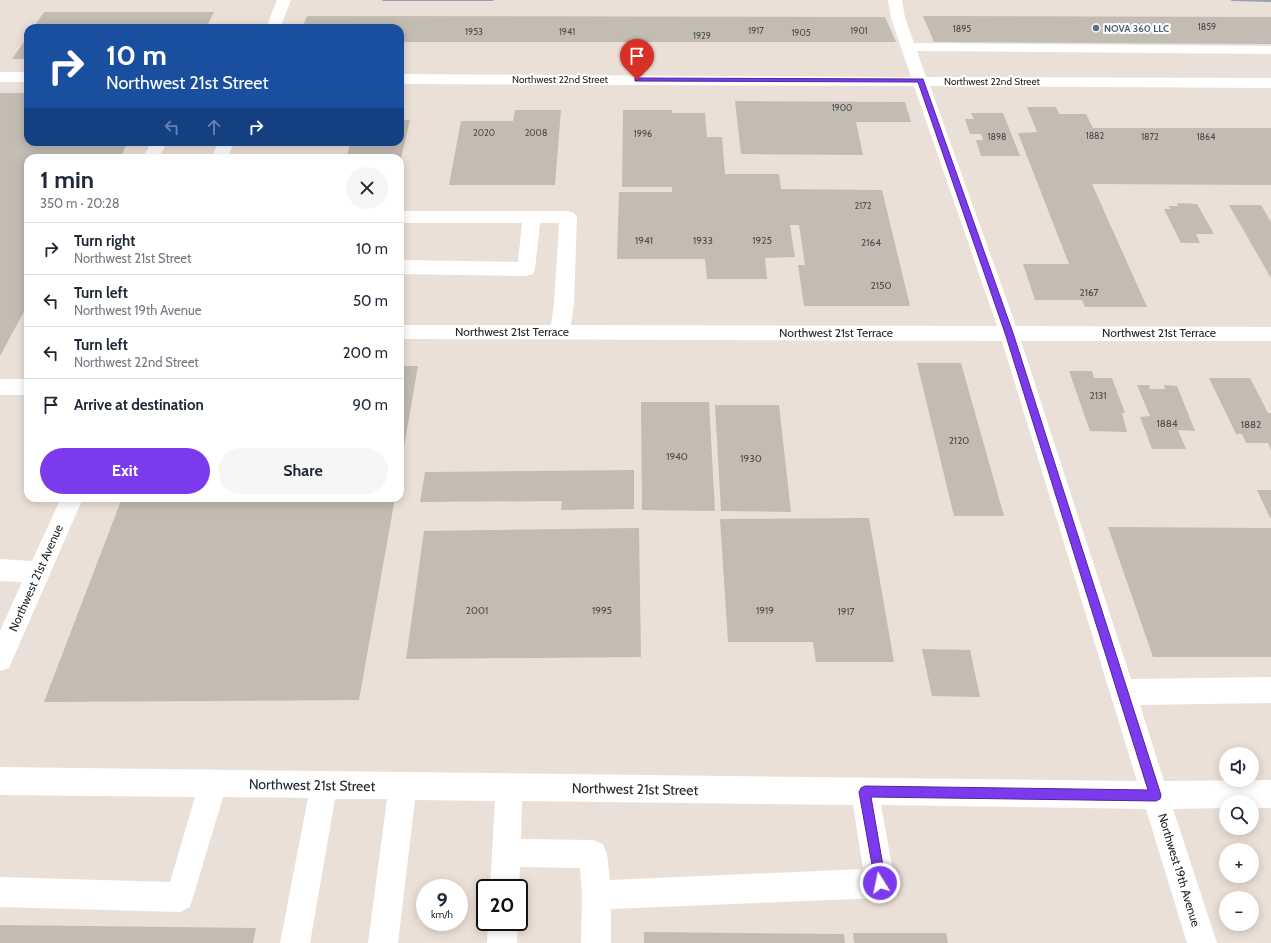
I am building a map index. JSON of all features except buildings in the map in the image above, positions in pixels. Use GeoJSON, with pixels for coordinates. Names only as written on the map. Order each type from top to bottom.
{"type":"FeatureCollection","features":[{"type":"Feature","properties":{"kind":"street"},"geometry":{"type":"LineString","coordinates":[[275,24],[284,0]]}},
{"type":"Feature","properties":{"kind":"street","name":"Northwest 19th Avenue"},"geometry":{"type":"LineString","coordinates":[[896,0],[898,18],[1009,333],[1202,943]]}},
{"type":"Feature","properties":{"kind":"street"},"geometry":{"type":"LineString","coordinates":[[909,47],[1271,50]]}},
{"type":"Feature","properties":{"kind":"street"},"geometry":{"type":"LineString","coordinates":[[1089,49],[1102,71]]}},
{"type":"Feature","properties":{"kind":"street"},"geometry":{"type":"LineString","coordinates":[[1238,50],[1267,85]]}},
{"type":"Feature","properties":{"kind":"street","name":"Northwest 22nd Street"},"geometry":{"type":"LineString","coordinates":[[404,79],[921,81],[1102,71],[1267,85]]}},
{"type":"Feature","properties":{"kind":"street"},"geometry":{"type":"LineString","coordinates":[[0,77],[24,77]]}},
{"type":"Feature","properties":{"kind":"street"},"geometry":{"type":"LineString","coordinates":[[404,217],[568,217],[564,304],[560,332]]}},
{"type":"Feature","properties":{"kind":"street"},"geometry":{"type":"LineString","coordinates":[[404,267],[526,269],[532,217]]}},
{"type":"Feature","properties":{"kind":"street","name":"Northwest 21st Terrace"},"geometry":{"type":"LineString","coordinates":[[404,332],[1271,334]]}},
{"type":"Feature","properties":{"kind":"street"},"geometry":{"type":"LineString","coordinates":[[0,387],[24,387]]}},
{"type":"Feature","properties":{"kind":"street","name":"Northwest 21st Avenue"},"geometry":{"type":"LineString","coordinates":[[0,659],[70,502]]}},
{"type":"Feature","properties":{"kind":"street"},"geometry":{"type":"LineString","coordinates":[[0,570],[39,572]]}},
{"type":"Feature","properties":{"kind":"street"},"geometry":{"type":"LineString","coordinates":[[1123,692],[1271,690]]}},
{"type":"Feature","properties":{"kind":"street","name":"Northwest 21st Street"},"geometry":{"type":"LineString","coordinates":[[0,781],[1156,795],[1271,794]]}},
{"type":"Feature","properties":{"kind":"street"},"geometry":{"type":"LineString","coordinates":[[0,892],[180,897],[213,783]]}},
{"type":"Feature","properties":{"kind":"street"},"geometry":{"type":"LineString","coordinates":[[296,943],[324,785]]}},
{"type":"Feature","properties":{"kind":"street"},"geometry":{"type":"LineString","coordinates":[[383,943],[403,786]]}},
{"type":"Feature","properties":{"kind":"street"},"geometry":{"type":"LineString","coordinates":[[505,879],[509,787]]}},
{"type":"Feature","properties":{"kind":"street"},"geometry":{"type":"LineString","coordinates":[[597,894],[880,883],[865,792]]}},
{"type":"Feature","properties":{"kind":"street"},"geometry":{"type":"LineString","coordinates":[[506,854],[593,854],[597,894],[596,943]]}},
{"type":"Feature","properties":{"kind":"street"},"geometry":{"type":"LineString","coordinates":[[502,943],[503,931]]}},
{"type":"Feature","properties":{"kind":"railway"},"geometry":{"type":"LineString","coordinates":[[383,0],[493,0]]}},
{"type":"Feature","properties":{"kind":"railway"},"geometry":{"type":"LineString","coordinates":[[1232,0],[1271,1]]}},
{"type":"Feature","properties":{"kind":"place","name":"NOVA 360 LLC"},"geometry":{"type":"Point","coordinates":[1096,28]}},
{"type":"Feature","properties":{"kind":"route"},"geometry":{"type":"LineString","coordinates":[[637,80],[921,81],[1009,333],[1156,795],[865,792],[880,883]]}}]}
